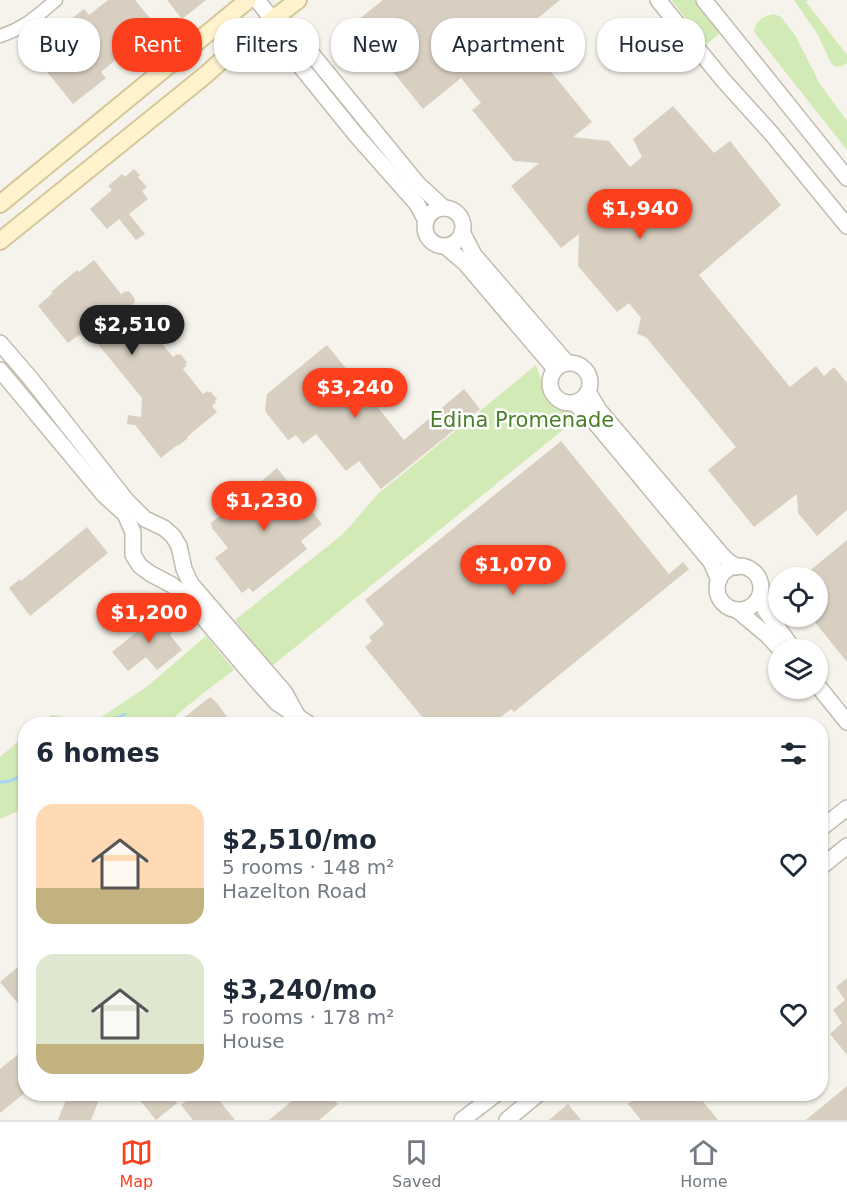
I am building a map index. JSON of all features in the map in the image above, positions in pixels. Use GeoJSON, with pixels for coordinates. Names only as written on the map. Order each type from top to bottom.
{"type":"FeatureCollection","features":[{"type":"Feature","properties":{"kind":"main road"},"geometry":{"type":"LineString","coordinates":[[0,204],[248,0]]}},
{"type":"Feature","properties":{"kind":"main road"},"geometry":{"type":"LineString","coordinates":[[276,18],[298,0]]}},
{"type":"Feature","properties":{"kind":"main road"},"geometry":{"type":"LineString","coordinates":[[0,241],[214,67]]}},
{"type":"Feature","properties":{"kind":"street"},"geometry":{"type":"LineString","coordinates":[[0,36],[29,23],[56,0]]}},
{"type":"Feature","properties":{"kind":"street"},"geometry":{"type":"LineString","coordinates":[[257,0],[271,18]]}},
{"type":"Feature","properties":{"kind":"street"},"geometry":{"type":"LineString","coordinates":[[658,0],[847,226]]}},
{"type":"Feature","properties":{"kind":"street"},"geometry":{"type":"LineString","coordinates":[[704,0],[847,178]]}},
{"type":"Feature","properties":{"kind":"street"},"geometry":{"type":"LineString","coordinates":[[319,64],[417,183],[444,208],[459,216],[463,226],[462,232],[456,242],[446,246]]}},
{"type":"Feature","properties":{"kind":"street"},"geometry":{"type":"LineString","coordinates":[[305,72],[356,135],[417,204],[426,221],[426,232],[429,238],[434,243],[446,246],[465,263],[561,366]]}},
{"type":"Feature","properties":{"kind":"street"},"geometry":{"type":"LineString","coordinates":[[426,221],[433,211],[444,208]]}},
{"type":"Feature","properties":{"kind":"street"},"geometry":{"type":"LineString","coordinates":[[462,232],[474,255],[561,366]]}},
{"type":"Feature","properties":{"kind":"street"},"geometry":{"type":"LineString","coordinates":[[0,343],[32,379],[126,500],[157,526]]}},
{"type":"Feature","properties":{"kind":"street"},"geometry":{"type":"LineString","coordinates":[[579,364],[586,370],[591,381],[588,393],[580,401],[568,403],[556,398],[550,381],[561,366],[579,364]]}},
{"type":"Feature","properties":{"kind":"street"},"geometry":{"type":"LineString","coordinates":[[0,370],[104,495],[125,514],[133,532],[134,555],[140,566],[182,593],[277,703],[298,717]]}},
{"type":"Feature","properties":{"kind":"street"},"geometry":{"type":"LineString","coordinates":[[588,393],[599,410],[721,554],[737,567]]}},
{"type":"Feature","properties":{"kind":"street"},"geometry":{"type":"LineString","coordinates":[[574,403],[593,420],[711,561],[719,580]]}},
{"type":"Feature","properties":{"kind":"street"},"geometry":{"type":"LineString","coordinates":[[133,544],[137,537],[150,526],[164,528],[173,536],[179,546],[186,577],[285,693],[301,717]]}},
{"type":"Feature","properties":{"kind":"street"},"geometry":{"type":"LineString","coordinates":[[156,576],[163,576],[172,571],[181,558]]}},
{"type":"Feature","properties":{"kind":"street"},"geometry":{"type":"LineString","coordinates":[[771,639],[738,610],[727,606],[720,598],[717,588],[719,580],[728,569],[744,567],[754,573],[760,583],[760,595],[765,610],[786,639]]}},
{"type":"Feature","properties":{"kind":"street"},"geometry":{"type":"LineString","coordinates":[[738,610],[751,606],[760,595]]}},
{"type":"Feature","properties":{"kind":"street"},"geometry":{"type":"LineString","coordinates":[[828,698],[847,722]]}},
{"type":"Feature","properties":{"kind":"street"},"geometry":{"type":"LineString","coordinates":[[828,823],[847,808]]}},
{"type":"Feature","properties":{"kind":"street"},"geometry":{"type":"LineString","coordinates":[[828,861],[847,846]]}},
{"type":"Feature","properties":{"kind":"street"},"geometry":{"type":"LineString","coordinates":[[462,1120],[487,1101]]}},
{"type":"Feature","properties":{"kind":"street"},"geometry":{"type":"LineString","coordinates":[[507,1120],[530,1101]]}},
{"type":"Feature","properties":{"kind":"green space"},"geometry":{"type":"Polygon","coordinates":[[[671,0],[699,0],[713,20],[719,34],[707,44],[705,42],[705,18],[686,18],[671,0]]]}},
{"type":"Feature","properties":{"kind":"green space"},"geometry":{"type":"Polygon","coordinates":[[[794,0],[808,0],[806,2],[847,55],[847,63],[839,67],[831,63],[818,35],[794,0]]]}},
{"type":"Feature","properties":{"kind":"green space"},"geometry":{"type":"Polygon","coordinates":[[[774,14],[781,17],[795,35],[820,84],[847,121],[847,150],[756,35],[754,30],[759,21],[774,14]]]}},
{"type":"Feature","properties":{"kind":"green space","name":"Edina Promenade"},"geometry":{"type":"Polygon","coordinates":[[[536,365],[544,387],[558,406],[580,416],[272,666],[235,620],[343,534],[379,493],[536,365]]]}},
{"type":"Feature","properties":{"kind":"green space"},"geometry":{"type":"Polygon","coordinates":[[[206,636],[234,670],[174,717],[102,717],[148,686],[206,636]]]}},
{"type":"Feature","properties":{"kind":"green space"},"geometry":{"type":"Polygon","coordinates":[[[18,742],[18,811],[0,819],[0,757],[18,742]]]}},
{"type":"Feature","properties":{"kind":"building"},"geometry":{"type":"Polygon","coordinates":[[[108,0],[135,0],[150,18],[112,18],[112,63],[101,72],[106,78],[73,104],[47,72],[100,72],[100,18],[72,18],[84,9],[89,15],[108,0]]]}},
{"type":"Feature","properties":{"kind":"building"},"geometry":{"type":"Polygon","coordinates":[[[167,0],[206,0],[183,18],[167,0]]]}},
{"type":"Feature","properties":{"kind":"building"},"geometry":{"type":"Polygon","coordinates":[[[383,0],[560,0],[538,18],[431,18],[431,72],[551,72],[592,122],[573,137],[609,141],[630,167],[642,157],[633,139],[673,106],[714,153],[730,141],[781,205],[699,275],[790,387],[816,366],[824,376],[834,367],[847,383],[847,510],[817,536],[798,513],[797,494],[754,527],[708,470],[736,447],[646,337],[637,334],[641,318],[629,303],[617,312],[578,266],[579,234],[561,248],[511,186],[539,163],[514,161],[472,110],[481,103],[461,78],[423,109],[393,72],[419,72],[419,18],[360,18],[383,0]]]}},
{"type":"Feature","properties":{"kind":"building"},"geometry":{"type":"Polygon","coordinates":[[[134,169],[147,187],[142,191],[148,199],[129,214],[145,234],[136,240],[119,219],[107,229],[90,209],[112,190],[108,186],[122,174],[125,177],[134,169]]]}},
{"type":"Feature","properties":{"kind":"building"},"geometry":{"type":"Polygon","coordinates":[[[94,260],[121,294],[129,291],[135,299],[131,306],[173,357],[180,354],[187,362],[183,369],[203,394],[210,391],[217,399],[212,406],[217,412],[161,458],[135,425],[127,424],[128,415],[141,417],[142,398],[92,337],[79,335],[68,343],[38,306],[77,270],[79,272],[94,260]]]}},
{"type":"Feature","properties":{"kind":"building"},"geometry":{"type":"Polygon","coordinates":[[[327,345],[404,440],[464,389],[480,409],[381,489],[359,461],[346,471],[316,434],[303,444],[296,435],[288,440],[265,411],[267,394],[327,345]]]}},
{"type":"Feature","properties":{"kind":"building"},"geometry":{"type":"Polygon","coordinates":[[[561,441],[669,574],[683,562],[689,569],[514,712],[511,709],[501,717],[422,717],[365,647],[372,641],[369,637],[384,624],[365,600],[561,441]]]}},
{"type":"Feature","properties":{"kind":"building"},"geometry":{"type":"Polygon","coordinates":[[[277,468],[322,524],[301,541],[307,549],[253,592],[249,588],[242,593],[215,558],[228,548],[212,528],[211,523],[277,468]]]}},
{"type":"Feature","properties":{"kind":"building"},"geometry":{"type":"Polygon","coordinates":[[[87,527],[108,553],[30,616],[9,588],[20,579],[21,581],[87,527]]]}},
{"type":"Feature","properties":{"kind":"building"},"geometry":{"type":"Polygon","coordinates":[[[847,540],[847,662],[819,627],[828,627],[828,567],[814,567],[847,540]]]}},
{"type":"Feature","properties":{"kind":"building"},"geometry":{"type":"Polygon","coordinates":[[[159,609],[169,620],[164,624],[182,650],[157,670],[146,657],[128,671],[112,652],[149,622],[146,619],[159,609]]]}},
{"type":"Feature","properties":{"kind":"building"},"geometry":{"type":"Polygon","coordinates":[[[210,697],[227,717],[185,717],[210,697]]]}},
{"type":"Feature","properties":{"kind":"building"},"geometry":{"type":"Polygon","coordinates":[[[18,967],[18,1003],[0,982],[18,967]]]}},
{"type":"Feature","properties":{"kind":"building"},"geometry":{"type":"Polygon","coordinates":[[[847,978],[847,1055],[830,1034],[842,1023],[833,1010],[845,1000],[836,987],[847,978]]]}},
{"type":"Feature","properties":{"kind":"building"},"geometry":{"type":"Polygon","coordinates":[[[18,1054],[18,1098],[0,1113],[0,1069],[18,1054]]]}},
{"type":"Feature","properties":{"kind":"building"},"geometry":{"type":"Polygon","coordinates":[[[847,1086],[847,1120],[806,1120],[847,1086]]]}},
{"type":"Feature","properties":{"kind":"building"},"geometry":{"type":"Polygon","coordinates":[[[65,1101],[98,1101],[91,1120],[58,1120],[65,1101]]]}},
{"type":"Feature","properties":{"kind":"building"},"geometry":{"type":"Polygon","coordinates":[[[141,1101],[175,1101],[177,1103],[156,1120],[141,1101]]]}},
{"type":"Feature","properties":{"kind":"building"},"geometry":{"type":"Polygon","coordinates":[[[186,1101],[220,1101],[235,1120],[193,1120],[181,1105],[186,1101]]]}},
{"type":"Feature","properties":{"kind":"building"},"geometry":{"type":"Polygon","coordinates":[[[292,1101],[335,1101],[338,1104],[319,1120],[269,1120],[292,1101]]]}},
{"type":"Feature","properties":{"kind":"building"},"geometry":{"type":"Polygon","coordinates":[[[632,1101],[703,1101],[718,1120],[641,1120],[628,1104],[632,1101]]]}},
{"type":"Feature","properties":{"kind":"building"},"geometry":{"type":"Polygon","coordinates":[[[568,1104],[581,1120],[549,1120],[568,1104]]]}},
{"type":"Feature","properties":{"kind":"waterway"},"geometry":{"type":"LineString","coordinates":[[119,717],[125,714]]}},
{"type":"Feature","properties":{"kind":"waterway"},"geometry":{"type":"LineString","coordinates":[[0,782],[18,777]]}}]}
